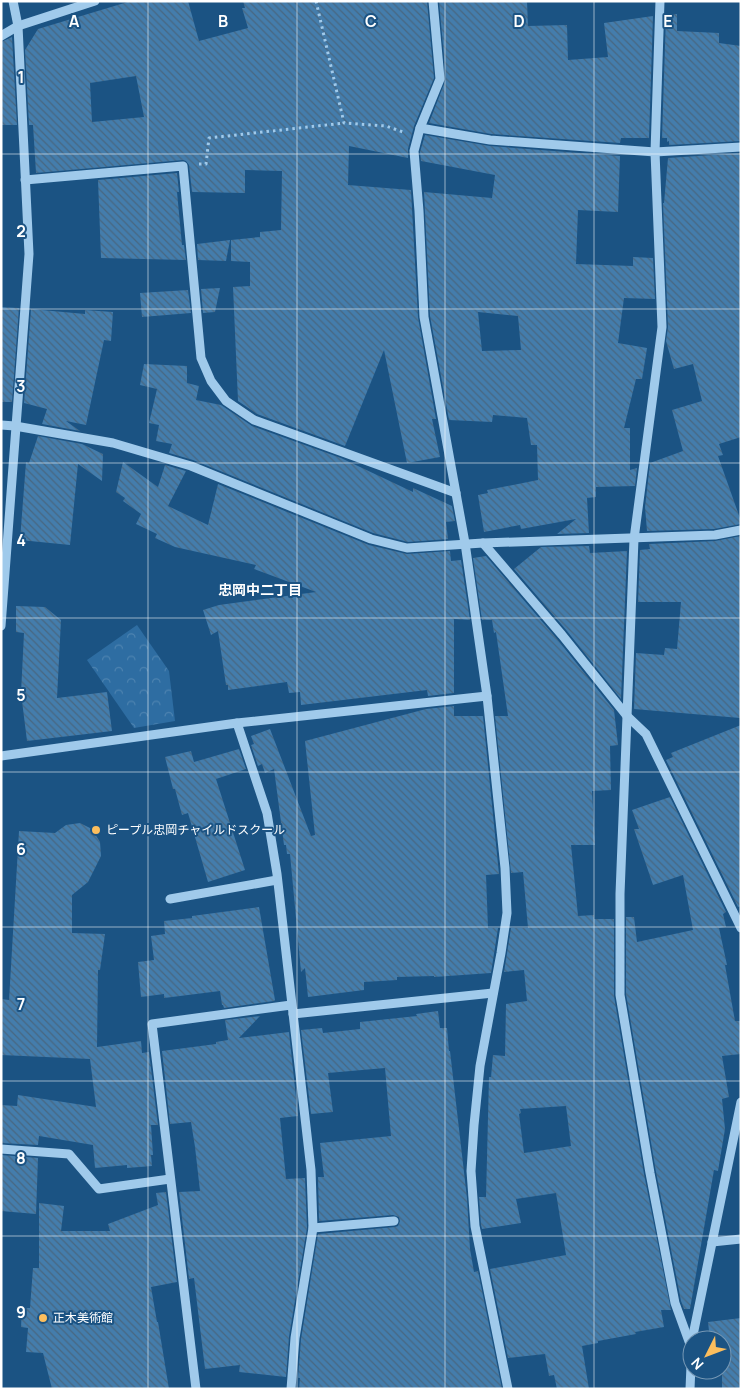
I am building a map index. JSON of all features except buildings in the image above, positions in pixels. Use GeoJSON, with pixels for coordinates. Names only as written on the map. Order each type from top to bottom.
{"type":"FeatureCollection","features":[{"type":"Feature","properties":{"kind":"street"},"geometry":{"type":"LineString","coordinates":[[1,626],[29,254],[18,26],[13,1]]}},
{"type":"Feature","properties":{"kind":"street"},"geometry":{"type":"LineString","coordinates":[[1,36],[18,26],[95,1]]}},
{"type":"Feature","properties":{"kind":"street"},"geometry":{"type":"LineString","coordinates":[[433,1],[440,79],[419,132],[414,151],[424,317],[465,543],[487,696],[505,868],[507,913],[480,1066],[471,1171],[475,1226],[508,1389]]}},
{"type":"Feature","properties":{"kind":"street"},"geometry":{"type":"LineString","coordinates":[[660,1],[655,152],[662,327],[634,539],[620,894],[620,995],[650,1174],[675,1304],[686,1330]]}},
{"type":"Feature","properties":{"kind":"street"},"geometry":{"type":"LineString","coordinates":[[419,132],[490,140],[655,152],[741,148]]}},
{"type":"Feature","properties":{"kind":"street"},"geometry":{"type":"LineString","coordinates":[[25,180],[184,166],[201,358],[211,381],[226,401],[254,420],[456,493]]}},
{"type":"Feature","properties":{"kind":"street"},"geometry":{"type":"LineString","coordinates":[[1,425],[113,443],[191,466],[371,539],[407,548],[465,543],[715,535],[741,530]]}},
{"type":"Feature","properties":{"kind":"street"},"geometry":{"type":"LineString","coordinates":[[483,543],[562,635],[627,716],[646,734],[741,928]]}},
{"type":"Feature","properties":{"kind":"street"},"geometry":{"type":"LineString","coordinates":[[1,756],[237,723],[487,696]]}},
{"type":"Feature","properties":{"kind":"street"},"geometry":{"type":"LineString","coordinates":[[237,723],[267,813],[278,880],[311,1170],[313,1228],[295,1338],[291,1389]]}},
{"type":"Feature","properties":{"kind":"street"},"geometry":{"type":"LineString","coordinates":[[170,899],[278,880]]}},
{"type":"Feature","properties":{"kind":"street"},"geometry":{"type":"LineString","coordinates":[[196,1389],[152,1024],[493,993]]}},
{"type":"Feature","properties":{"kind":"street"},"geometry":{"type":"LineString","coordinates":[[695,1330],[741,1102]]}},
{"type":"Feature","properties":{"kind":"street"},"geometry":{"type":"LineString","coordinates":[[1,1149],[69,1154],[99,1189],[170,1179]]}},
{"type":"Feature","properties":{"kind":"street"},"geometry":{"type":"LineString","coordinates":[[313,1228],[394,1221]]}},
{"type":"Feature","properties":{"kind":"street"},"geometry":{"type":"LineString","coordinates":[[712,1242],[741,1238]]}},
{"type":"Feature","properties":{"kind":"path"},"geometry":{"type":"LineString","coordinates":[[316,1],[344,123]]}},
{"type":"Feature","properties":{"kind":"path"},"geometry":{"type":"LineString","coordinates":[[184,166],[206,164],[209,138],[344,123],[386,126],[419,132]]}},
{"type":"Feature","properties":{"kind":"green space"},"geometry":{"type":"Polygon","coordinates":[[[137,625],[169,671],[175,721],[134,728],[87,660],[137,625]]]}},
{"type":"Feature","properties":{"kind":"place","name":"ピープル忠岡チャイルドスクール"},"geometry":{"type":"Point","coordinates":[96,830]}},
{"type":"Feature","properties":{"kind":"place","name":"正木美術館"},"geometry":{"type":"Point","coordinates":[43,1318]}},
{"type":"Feature","properties":{"kind":"district","name":"忠岡中二丁目"},"geometry":{"type":"Point","coordinates":[260,590]}}]}
